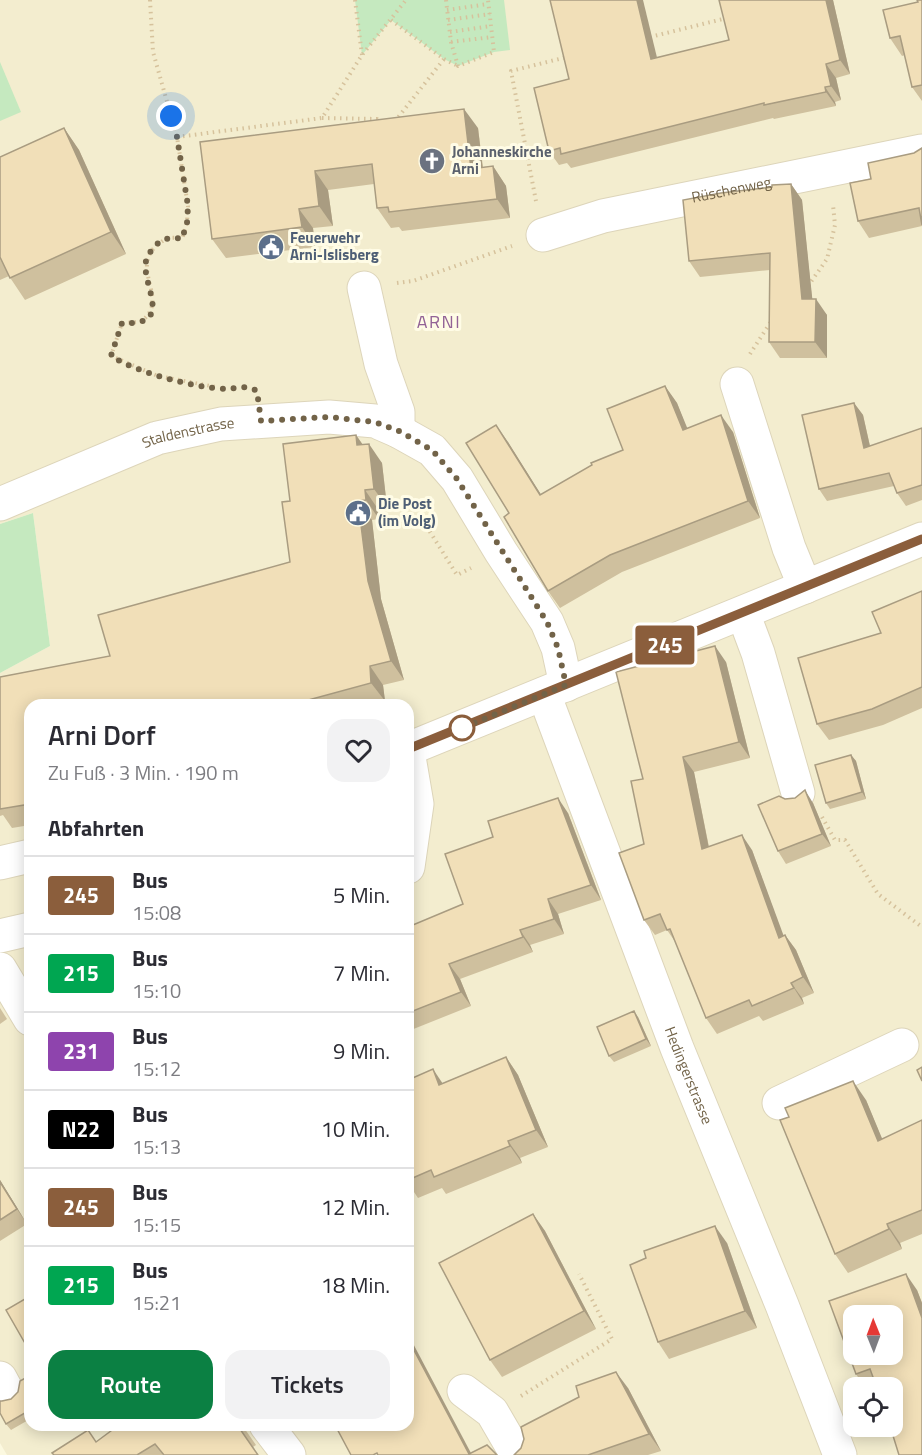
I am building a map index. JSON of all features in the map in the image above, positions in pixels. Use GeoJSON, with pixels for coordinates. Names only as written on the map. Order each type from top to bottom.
{"type":"FeatureCollection","features":[{"type":"Feature","properties":{"kind":"street","name":"Rüschenweg"},"geometry":{"type":"LineString","coordinates":[[543,235],[603,216],[922,151]]}},
{"type":"Feature","properties":{"kind":"street"},"geometry":{"type":"LineString","coordinates":[[364,288],[381,364],[398,412],[399,431]]}},
{"type":"Feature","properties":{"kind":"street"},"geometry":{"type":"LineString","coordinates":[[737,384],[789,548],[805,587]]}},
{"type":"Feature","properties":{"kind":"street","name":"Staldenstrasse"},"geometry":{"type":"LineString","coordinates":[[0,504],[157,438],[201,428],[221,424],[328,417],[375,422],[399,431],[432,450],[457,479],[547,622],[558,648],[555,689]]}},
{"type":"Feature","properties":{"kind":"street"},"geometry":{"type":"LineString","coordinates":[[414,748],[922,539]]}},
{"type":"Feature","properties":{"kind":"street"},"geometry":{"type":"LineString","coordinates":[[743,614],[758,653],[798,793]]}},
{"type":"Feature","properties":{"kind":"street","name":"Hedingerstrasse"},"geometry":{"type":"LineString","coordinates":[[555,689],[676,1048],[782,1305],[840,1455]]}},
{"type":"Feature","properties":{"kind":"street"},"geometry":{"type":"LineString","coordinates":[[414,786],[417,804],[414,825]]}},
{"type":"Feature","properties":{"kind":"street"},"geometry":{"type":"LineString","coordinates":[[0,863],[24,857]]}},
{"type":"Feature","properties":{"kind":"street"},"geometry":{"type":"LineString","coordinates":[[0,936],[24,930]]}},
{"type":"Feature","properties":{"kind":"street"},"geometry":{"type":"LineString","coordinates":[[0,969],[24,1009]]}},
{"type":"Feature","properties":{"kind":"street"},"geometry":{"type":"LineString","coordinates":[[779,1103],[902,1045]]}},
{"type":"Feature","properties":{"kind":"street"},"geometry":{"type":"LineString","coordinates":[[464,1391],[492,1412],[517,1455]]}},
{"type":"Feature","properties":{"kind":"street"},"geometry":{"type":"LineString","coordinates":[[271,1431],[289,1455]]}},
{"type":"Feature","properties":{"kind":"path"},"geometry":{"type":"LineString","coordinates":[[150,0],[153,52],[177,137],[188,206],[187,223],[182,239],[173,237],[164,240],[150,252],[146,261],[146,272],[153,296],[151,311],[147,318],[140,322],[122,323],[111,356],[158,376],[226,389]]}},
{"type":"Feature","properties":{"kind":"path"},"geometry":{"type":"LineString","coordinates":[[355,0],[362,55]]}},
{"type":"Feature","properties":{"kind":"path"},"geometry":{"type":"LineString","coordinates":[[322,118],[362,55],[406,0]]}},
{"type":"Feature","properties":{"kind":"path"},"geometry":{"type":"LineString","coordinates":[[446,0],[451,42],[458,66]]}},
{"type":"Feature","properties":{"kind":"path"},"geometry":{"type":"LineString","coordinates":[[391,20],[444,59],[458,66],[494,52],[488,2],[447,10]]}},
{"type":"Feature","properties":{"kind":"path"},"geometry":{"type":"LineString","coordinates":[[448,20],[490,14]]}},
{"type":"Feature","properties":{"kind":"path"},"geometry":{"type":"LineString","coordinates":[[650,37],[731,17]]}},
{"type":"Feature","properties":{"kind":"path"},"geometry":{"type":"LineString","coordinates":[[450,32],[491,26]]}},
{"type":"Feature","properties":{"kind":"path"},"geometry":{"type":"LineString","coordinates":[[451,42],[492,37]]}},
{"type":"Feature","properties":{"kind":"path"},"geometry":{"type":"LineString","coordinates":[[364,288],[413,281],[543,235],[511,71],[568,57]]}},
{"type":"Feature","properties":{"kind":"path"},"geometry":{"type":"LineString","coordinates":[[389,129],[444,59]]}},
{"type":"Feature","properties":{"kind":"path"},"geometry":{"type":"LineString","coordinates":[[177,137],[322,118],[377,119],[383,124]]}},
{"type":"Feature","properties":{"kind":"path"},"geometry":{"type":"LineString","coordinates":[[800,293],[808,286],[827,259],[835,225],[829,171]]}},
{"type":"Feature","properties":{"kind":"path"},"geometry":{"type":"LineString","coordinates":[[737,384],[749,356],[775,316]]}},
{"type":"Feature","properties":{"kind":"path"},"geometry":{"type":"LineString","coordinates":[[380,512],[382,523],[422,519],[441,548]]}},
{"type":"Feature","properties":{"kind":"path"},"geometry":{"type":"LineString","coordinates":[[798,793],[807,791],[836,840],[844,840],[878,894],[922,927]]}},
{"type":"Feature","properties":{"kind":"path"},"geometry":{"type":"LineString","coordinates":[[492,1412],[527,1394],[612,1339],[579,1274]]}},
{"type":"Feature","properties":{"kind":"shaded area"},"geometry":{"type":"Polygon","coordinates":[[[0,0],[922,0],[922,1455],[7,1455],[0,1443],[0,673],[50,646],[33,513],[0,524],[0,0]]]}},
{"type":"Feature","properties":{"kind":"green space"},"geometry":{"type":"Polygon","coordinates":[[[355,0],[504,0],[510,50],[494,52],[458,66],[444,59],[391,20],[362,55],[355,0]]]}},
{"type":"Feature","properties":{"kind":"green space"},"geometry":{"type":"Polygon","coordinates":[[[0,62],[21,112],[0,121],[0,62]]]}},
{"type":"Feature","properties":{"kind":"green space"},"geometry":{"type":"Polygon","coordinates":[[[33,513],[50,646],[0,673],[0,524],[33,513]]]}},
{"type":"Feature","properties":{"kind":"building"},"geometry":{"type":"Polygon","coordinates":[[[550,0],[637,0],[651,59],[729,40],[719,0],[826,0],[840,60],[826,64],[831,86],[825,87],[826,92],[764,105],[764,103],[561,154],[560,148],[549,151],[534,88],[569,79],[550,0]]]}},
{"type":"Feature","properties":{"kind":"building"},"geometry":{"type":"Polygon","coordinates":[[[917,0],[922,0],[922,85],[912,87],[900,36],[890,38],[883,10],[918,2],[917,0]]]}},
{"type":"Feature","properties":{"kind":"building"},"geometry":{"type":"Polygon","coordinates":[[[464,109],[471,169],[493,166],[497,199],[389,212],[388,207],[377,208],[372,164],[315,171],[319,206],[299,209],[302,227],[212,239],[200,142],[464,109]]]}},
{"type":"Feature","properties":{"kind":"building"},"geometry":{"type":"Polygon","coordinates":[[[64,128],[111,232],[10,278],[0,257],[0,157],[64,128]]]}},
{"type":"Feature","properties":{"kind":"building"},"geometry":{"type":"Polygon","coordinates":[[[922,148],[922,225],[919,208],[858,221],[850,183],[871,179],[868,163],[914,153],[922,148]]]}},
{"type":"Feature","properties":{"kind":"building"},"geometry":{"type":"Polygon","coordinates":[[[791,184],[802,299],[816,299],[815,342],[769,342],[770,253],[689,261],[683,200],[791,184]]]}},
{"type":"Feature","properties":{"kind":"building"},"geometry":{"type":"Polygon","coordinates":[[[665,386],[683,430],[721,415],[748,501],[610,555],[548,591],[504,517],[509,513],[466,443],[496,425],[540,495],[592,465],[591,463],[623,450],[607,409],[665,386]]]}},
{"type":"Feature","properties":{"kind":"building"},"geometry":{"type":"Polygon","coordinates":[[[854,403],[864,448],[922,428],[922,485],[897,493],[889,473],[819,489],[802,415],[854,403]]]}},
{"type":"Feature","properties":{"kind":"building"},"geometry":{"type":"Polygon","coordinates":[[[356,435],[357,445],[369,444],[374,489],[365,490],[366,500],[358,501],[368,581],[391,661],[370,666],[371,683],[312,699],[24,699],[24,805],[0,809],[0,677],[110,656],[98,615],[290,562],[282,502],[290,501],[283,444],[356,435]]]}},
{"type":"Feature","properties":{"kind":"building"},"geometry":{"type":"Polygon","coordinates":[[[922,591],[922,687],[872,709],[817,724],[798,658],[881,633],[872,612],[922,591]]]}},
{"type":"Feature","properties":{"kind":"building"},"geometry":{"type":"Polygon","coordinates":[[[715,646],[739,742],[683,757],[702,849],[742,835],[779,938],[785,935],[803,977],[791,983],[794,988],[752,1006],[749,1000],[706,1018],[670,929],[667,930],[660,914],[644,920],[619,853],[644,844],[631,781],[643,779],[616,672],[715,646]]]}},
{"type":"Feature","properties":{"kind":"building"},"geometry":{"type":"Polygon","coordinates":[[[851,755],[862,792],[826,803],[815,765],[851,755]]]}},
{"type":"Feature","properties":{"kind":"building"},"geometry":{"type":"Polygon","coordinates":[[[805,790],[822,834],[778,851],[758,805],[779,796],[785,799],[795,798],[805,790]]]}},
{"type":"Feature","properties":{"kind":"building"},"geometry":{"type":"Polygon","coordinates":[[[558,798],[591,885],[548,899],[554,919],[520,930],[523,937],[449,964],[461,992],[414,1011],[414,924],[463,904],[445,854],[493,837],[488,821],[558,798]]]}},
{"type":"Feature","properties":{"kind":"building"},"geometry":{"type":"Polygon","coordinates":[[[634,1011],[646,1039],[609,1056],[597,1027],[634,1011]]]}},
{"type":"Feature","properties":{"kind":"building"},"geometry":{"type":"Polygon","coordinates":[[[506,1057],[536,1130],[508,1141],[510,1146],[434,1177],[431,1170],[414,1177],[414,1077],[433,1069],[439,1085],[506,1057]]]}},
{"type":"Feature","properties":{"kind":"building"},"geometry":{"type":"Polygon","coordinates":[[[922,1067],[922,1081],[917,1070],[922,1067]]]}},
{"type":"Feature","properties":{"kind":"building"},"geometry":{"type":"Polygon","coordinates":[[[853,1081],[878,1141],[922,1120],[922,1210],[887,1224],[889,1229],[835,1254],[780,1120],[789,1117],[785,1108],[853,1081]]]}},
{"type":"Feature","properties":{"kind":"building"},"geometry":{"type":"Polygon","coordinates":[[[0,1182],[17,1209],[0,1220],[0,1182]]]}},
{"type":"Feature","properties":{"kind":"building"},"geometry":{"type":"Polygon","coordinates":[[[533,1214],[584,1311],[490,1360],[439,1263],[533,1214]]]}},
{"type":"Feature","properties":{"kind":"building"},"geometry":{"type":"Polygon","coordinates":[[[715,1226],[745,1311],[658,1342],[630,1265],[646,1258],[644,1251],[715,1226]]]}},
{"type":"Feature","properties":{"kind":"building"},"geometry":{"type":"Polygon","coordinates":[[[906,1274],[922,1318],[922,1455],[899,1455],[893,1437],[903,1437],[903,1377],[873,1377],[870,1369],[856,1374],[853,1365],[903,1365],[903,1305],[843,1305],[843,1339],[829,1301],[906,1274]]]}},
{"type":"Feature","properties":{"kind":"building"},"geometry":{"type":"Polygon","coordinates":[[[24,1300],[24,1342],[6,1310],[24,1300]]]}},
{"type":"Feature","properties":{"kind":"building"},"geometry":{"type":"Polygon","coordinates":[[[414,1350],[469,1454],[487,1445],[497,1455],[378,1455],[377,1453],[351,1455],[338,1431],[414,1431],[414,1350]]]}},
{"type":"Feature","properties":{"kind":"building"},"geometry":{"type":"Polygon","coordinates":[[[616,1372],[649,1434],[588,1455],[514,1455],[521,1448],[524,1439],[521,1427],[579,1397],[576,1386],[616,1372]]]}},
{"type":"Feature","properties":{"kind":"building"},"geometry":{"type":"Polygon","coordinates":[[[24,1379],[24,1414],[6,1424],[0,1413],[0,1401],[11,1399],[18,1392],[20,1381],[24,1379]]]}},
{"type":"Feature","properties":{"kind":"building"},"geometry":{"type":"Polygon","coordinates":[[[86,1431],[96,1442],[111,1431],[241,1431],[258,1455],[164,1455],[155,1444],[137,1455],[54,1455],[52,1453],[86,1431]]]}},
{"type":"Feature","properties":{"kind":"bus line","name":"245"},"geometry":{"type":"LineString","coordinates":[[414,747],[922,539]]}},
{"type":"Feature","properties":{"kind":"place","name":"Johanneskirche Arni"},"geometry":{"type":"Point","coordinates":[432,161]}},
{"type":"Feature","properties":{"kind":"place","name":"Feuerwehr Arni-Islisberg"},"geometry":{"type":"Point","coordinates":[271,247]}},
{"type":"Feature","properties":{"kind":"place","name":"Die Post (im Volg)"},"geometry":{"type":"Point","coordinates":[358,513]}},
{"type":"Feature","properties":{"kind":"district","name":"ARNI"},"geometry":{"type":"Point","coordinates":[439,322]}},
{"type":"Feature","properties":{"kind":"route"},"geometry":{"type":"LineString","coordinates":[[171,116],[177,137],[188,206],[187,223],[182,239],[173,237],[164,240],[150,252],[146,261],[146,272],[153,296],[151,311],[147,318],[140,322],[122,323],[111,356],[158,376],[226,389],[250,387],[257,391],[261,421],[328,417],[355,418],[375,422],[399,431],[432,450],[457,479],[547,622],[558,648],[566,685],[462,728]]}}]}
